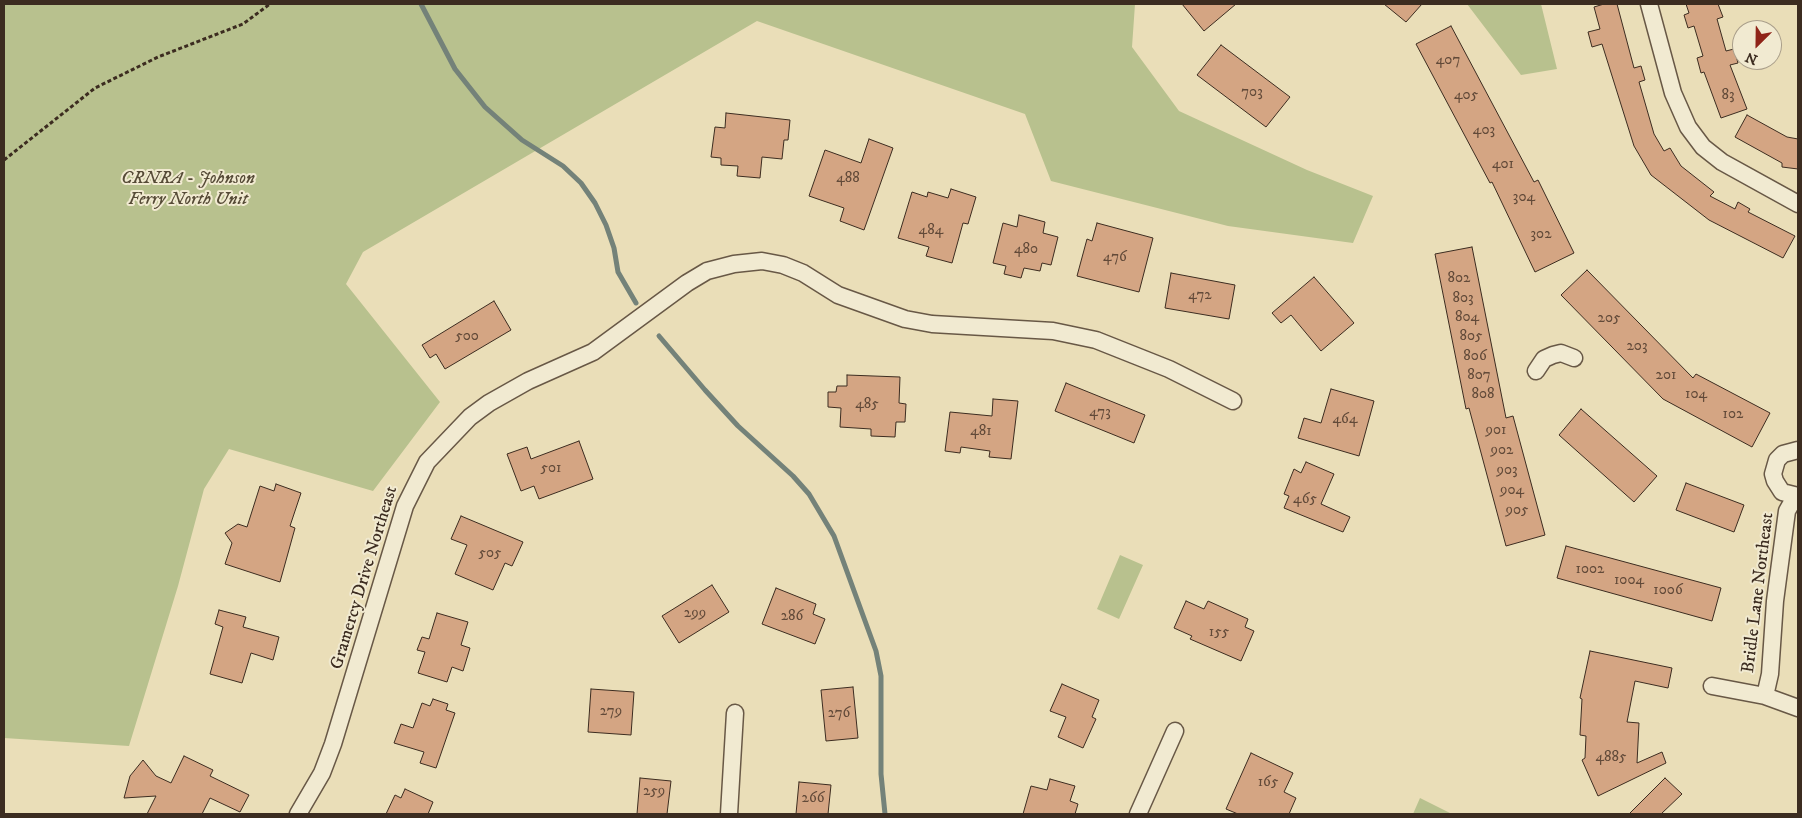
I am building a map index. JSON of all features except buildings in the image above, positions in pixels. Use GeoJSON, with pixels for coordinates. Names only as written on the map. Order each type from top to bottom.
{"type":"FeatureCollection","features":[{"type":"Feature","properties":{"kind":"street"},"geometry":{"type":"LineString","coordinates":[[1649,4],[1673,93],[1688,127],[1703,147],[1722,162],[1798,204]]}},
{"type":"Feature","properties":{"kind":"street","name":"Gramercy Drive Northeast"},"geometry":{"type":"LineString","coordinates":[[298,814],[319,780],[333,744],[405,506],[427,462],[470,417],[489,403],[528,380],[593,352],[687,283],[708,272],[734,264],[762,261],[783,265],[803,273],[838,295],[905,319],[932,324],[1053,331],[1096,340],[1169,369],[1233,401]]}},
{"type":"Feature","properties":{"kind":"street"},"geometry":{"type":"LineString","coordinates":[[1536,371],[1544,359],[1553,355],[1561,353],[1574,358]]}},
{"type":"Feature","properties":{"kind":"street"},"geometry":{"type":"LineString","coordinates":[[1797,496],[1782,492],[1773,474],[1777,460],[1783,454],[1798,450]]}},
{"type":"Feature","properties":{"kind":"street","name":"Bridle Lane Northeast"},"geometry":{"type":"LineString","coordinates":[[1765,696],[1770,674],[1775,601],[1787,512],[1797,496]]}},
{"type":"Feature","properties":{"kind":"street"},"geometry":{"type":"LineString","coordinates":[[1712,686],[1765,696],[1798,708]]}},
{"type":"Feature","properties":{"kind":"street"},"geometry":{"type":"LineString","coordinates":[[729,814],[734,714]]}},
{"type":"Feature","properties":{"kind":"street"},"geometry":{"type":"LineString","coordinates":[[1138,814],[1175,731]]}},
{"type":"Feature","properties":{"kind":"path"},"geometry":{"type":"LineString","coordinates":[[4,160],[95,88],[158,56],[243,24],[270,4]]}},
{"type":"Feature","properties":{"kind":"green space","name":"CRNRA - Johnson Ferry North Unit"},"geometry":{"type":"Polygon","coordinates":[[[4,4],[1135,4],[1132,47],[1179,111],[1307,170],[1373,196],[1353,243],[1228,226],[1051,181],[1025,114],[757,21],[363,252],[346,284],[440,402],[373,491],[229,449],[204,489],[178,586],[129,746],[4,738],[4,4]]]}},
{"type":"Feature","properties":{"kind":"green space"},"geometry":{"type":"Polygon","coordinates":[[[1467,4],[1541,4],[1557,69],[1521,75],[1467,4]]]}},
{"type":"Feature","properties":{"kind":"green space"},"geometry":{"type":"Polygon","coordinates":[[[1120,555],[1143,565],[1119,619],[1097,609],[1120,555]]]}},
{"type":"Feature","properties":{"kind":"green space"},"geometry":{"type":"Polygon","coordinates":[[[1420,798],[1452,814],[1413,814],[1420,798]]]}},
{"type":"Feature","properties":{"kind":"waterway"},"geometry":{"type":"LineString","coordinates":[[421,4],[455,69],[485,107],[522,140],[563,166],[581,183],[595,203],[606,225],[614,248],[618,272],[636,303]]}},
{"type":"Feature","properties":{"kind":"waterway"},"geometry":{"type":"LineString","coordinates":[[659,336],[738,426],[793,476],[809,494],[834,536],[876,651],[881,676],[881,774],[885,814]]}}]}
